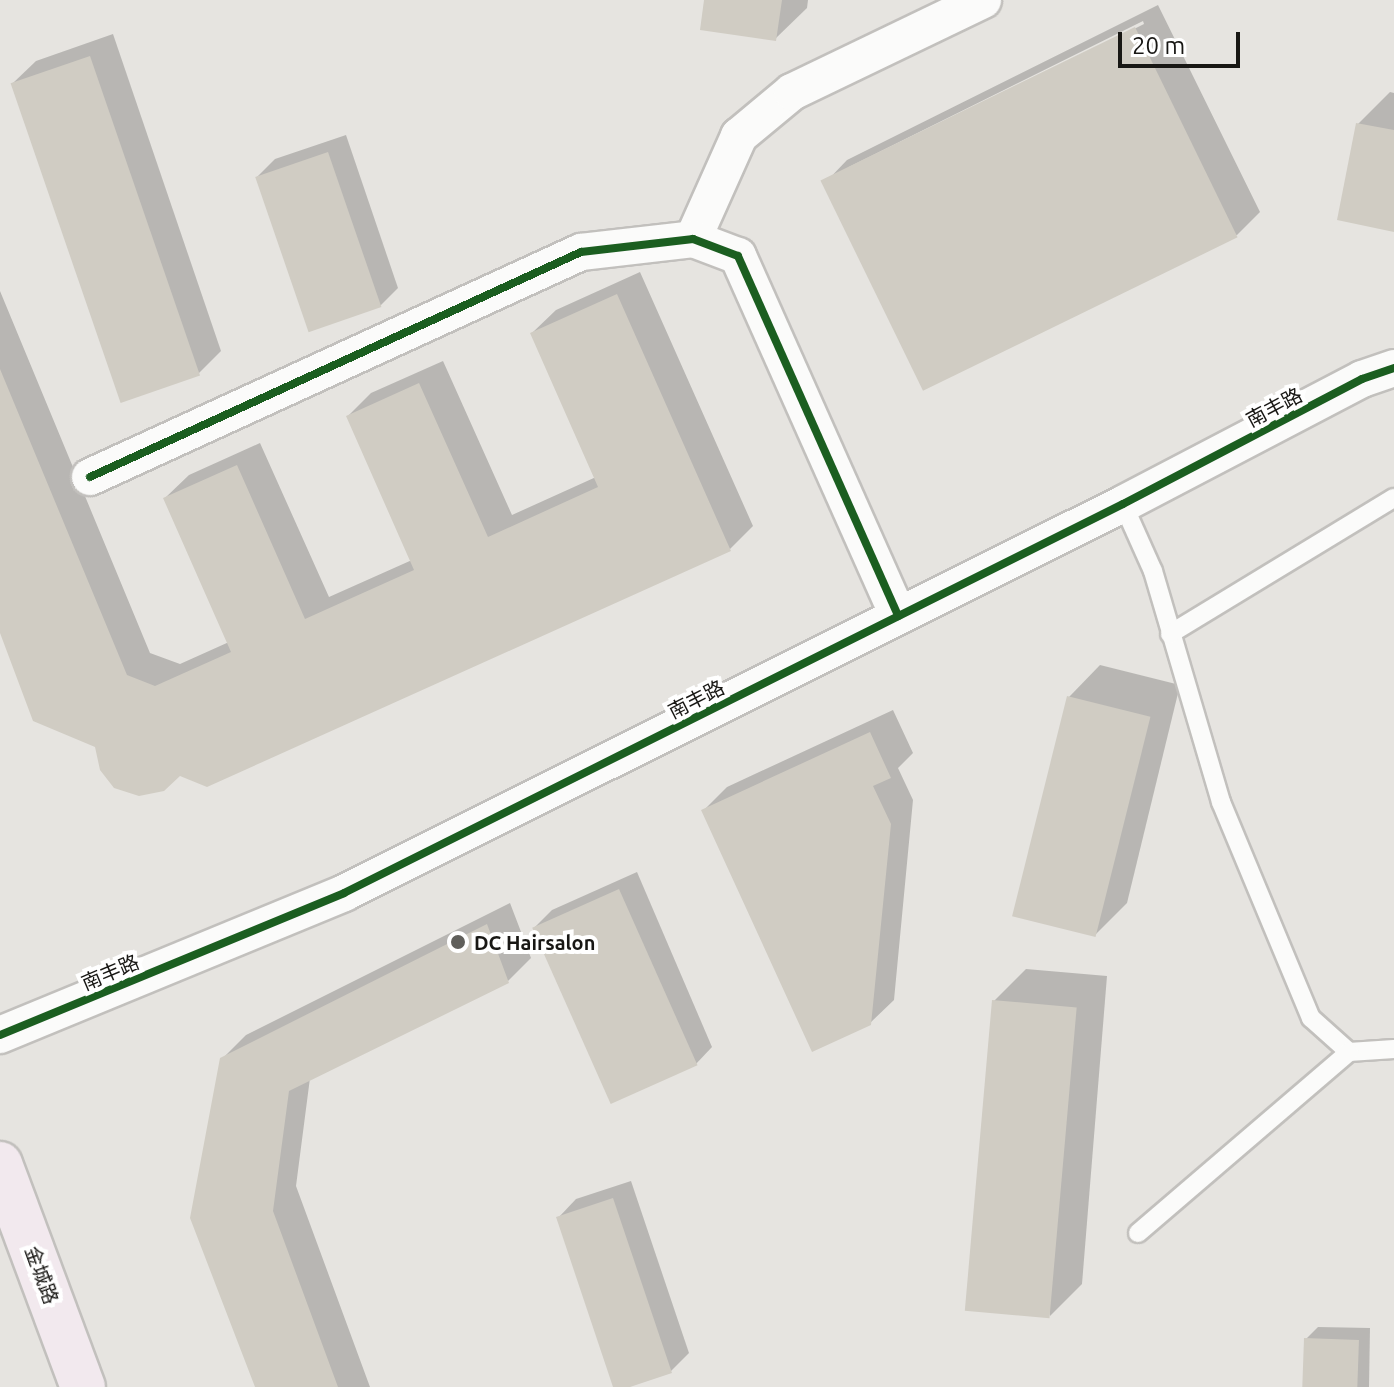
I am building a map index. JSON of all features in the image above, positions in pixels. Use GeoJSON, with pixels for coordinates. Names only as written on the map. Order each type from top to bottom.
{"type":"FeatureCollection","features":[{"type":"Feature","properties":{"kind":"main road","name":"金城路"},"geometry":{"type":"LineString","coordinates":[[0,1164],[83,1387]]}},
{"type":"Feature","properties":{"kind":"street"},"geometry":{"type":"LineString","coordinates":[[693,239],[739,136],[792,92],[983,0]]}},
{"type":"Feature","properties":{"kind":"street"},"geometry":{"type":"LineString","coordinates":[[90,477],[581,252],[693,239],[738,256],[898,616]]}},
{"type":"Feature","properties":{"kind":"street","name":"南丰路"},"geometry":{"type":"LineString","coordinates":[[0,1035],[344,893],[1123,504],[1362,379],[1394,368]]}},
{"type":"Feature","properties":{"kind":"lane"},"geometry":{"type":"LineString","coordinates":[[1170,634],[1394,498]]}},
{"type":"Feature","properties":{"kind":"lane"},"geometry":{"type":"LineString","coordinates":[[1123,504],[1153,571],[1221,802],[1311,1018],[1349,1052]]}},
{"type":"Feature","properties":{"kind":"lane"},"geometry":{"type":"LineString","coordinates":[[1138,1233],[1349,1052],[1394,1049]]}},
{"type":"Feature","properties":{"kind":"building"},"geometry":{"type":"Polygon","coordinates":[[[704,0],[782,0],[776,41],[700,30],[704,0]]]}},
{"type":"Feature","properties":{"kind":"building"},"geometry":{"type":"Polygon","coordinates":[[[1135,27],[1238,237],[923,391],[820,180],[1135,27]]]}},
{"type":"Feature","properties":{"kind":"building"},"geometry":{"type":"Polygon","coordinates":[[[90,56],[200,376],[121,403],[11,83],[90,56]]]}},
{"type":"Feature","properties":{"kind":"building"},"geometry":{"type":"Polygon","coordinates":[[[1356,123],[1394,130],[1394,232],[1337,220],[1356,123]]]}},
{"type":"Feature","properties":{"kind":"building"},"geometry":{"type":"Polygon","coordinates":[[[328,152],[381,307],[309,332],[255,177],[328,152]]]}},
{"type":"Feature","properties":{"kind":"building"},"geometry":{"type":"Polygon","coordinates":[[[617,294],[731,551],[207,787],[180,776],[164,791],[139,796],[114,788],[100,770],[95,747],[33,721],[0,633],[0,369],[127,675],[155,686],[231,652],[163,498],[237,465],[305,619],[414,570],[346,416],[419,383],[488,537],[598,487],[530,333],[617,294]]]}},
{"type":"Feature","properties":{"kind":"building"},"geometry":{"type":"Polygon","coordinates":[[[1067,696],[1150,717],[1096,937],[1012,916],[1067,696]]]}},
{"type":"Feature","properties":{"kind":"building"},"geometry":{"type":"Polygon","coordinates":[[[870,732],[891,778],[873,786],[891,824],[871,1025],[812,1052],[701,810],[870,732]]]}},
{"type":"Feature","properties":{"kind":"building"},"geometry":{"type":"Polygon","coordinates":[[[619,889],[698,1065],[611,1104],[532,928],[619,889]]]}},
{"type":"Feature","properties":{"kind":"building"},"geometry":{"type":"Polygon","coordinates":[[[487,924],[509,983],[289,1091],[273,1211],[338,1387],[255,1387],[190,1218],[220,1058],[487,924]]]}},
{"type":"Feature","properties":{"kind":"building"},"geometry":{"type":"Polygon","coordinates":[[[992,1000],[1077,1007],[1049,1318],[965,1311],[992,1000]]]}},
{"type":"Feature","properties":{"kind":"building"},"geometry":{"type":"Polygon","coordinates":[[[613,1198],[672,1373],[630,1387],[613,1387],[556,1217],[613,1198]]]}},
{"type":"Feature","properties":{"kind":"building"},"geometry":{"type":"Polygon","coordinates":[[[1304,1338],[1359,1340],[1357,1387],[1302,1387],[1304,1338]]]}},
{"type":"Feature","properties":{"kind":"cycle path"},"geometry":{"type":"LineString","coordinates":[[90,477],[581,252],[693,239],[738,256],[898,616]]}},
{"type":"Feature","properties":{"kind":"cycle path"},"geometry":{"type":"LineString","coordinates":[[0,1035],[344,893],[1123,504],[1362,379],[1394,368]]}},
{"type":"Feature","properties":{"kind":"place","name":"DC Hairsalon"},"geometry":{"type":"Point","coordinates":[458,942]}}]}
